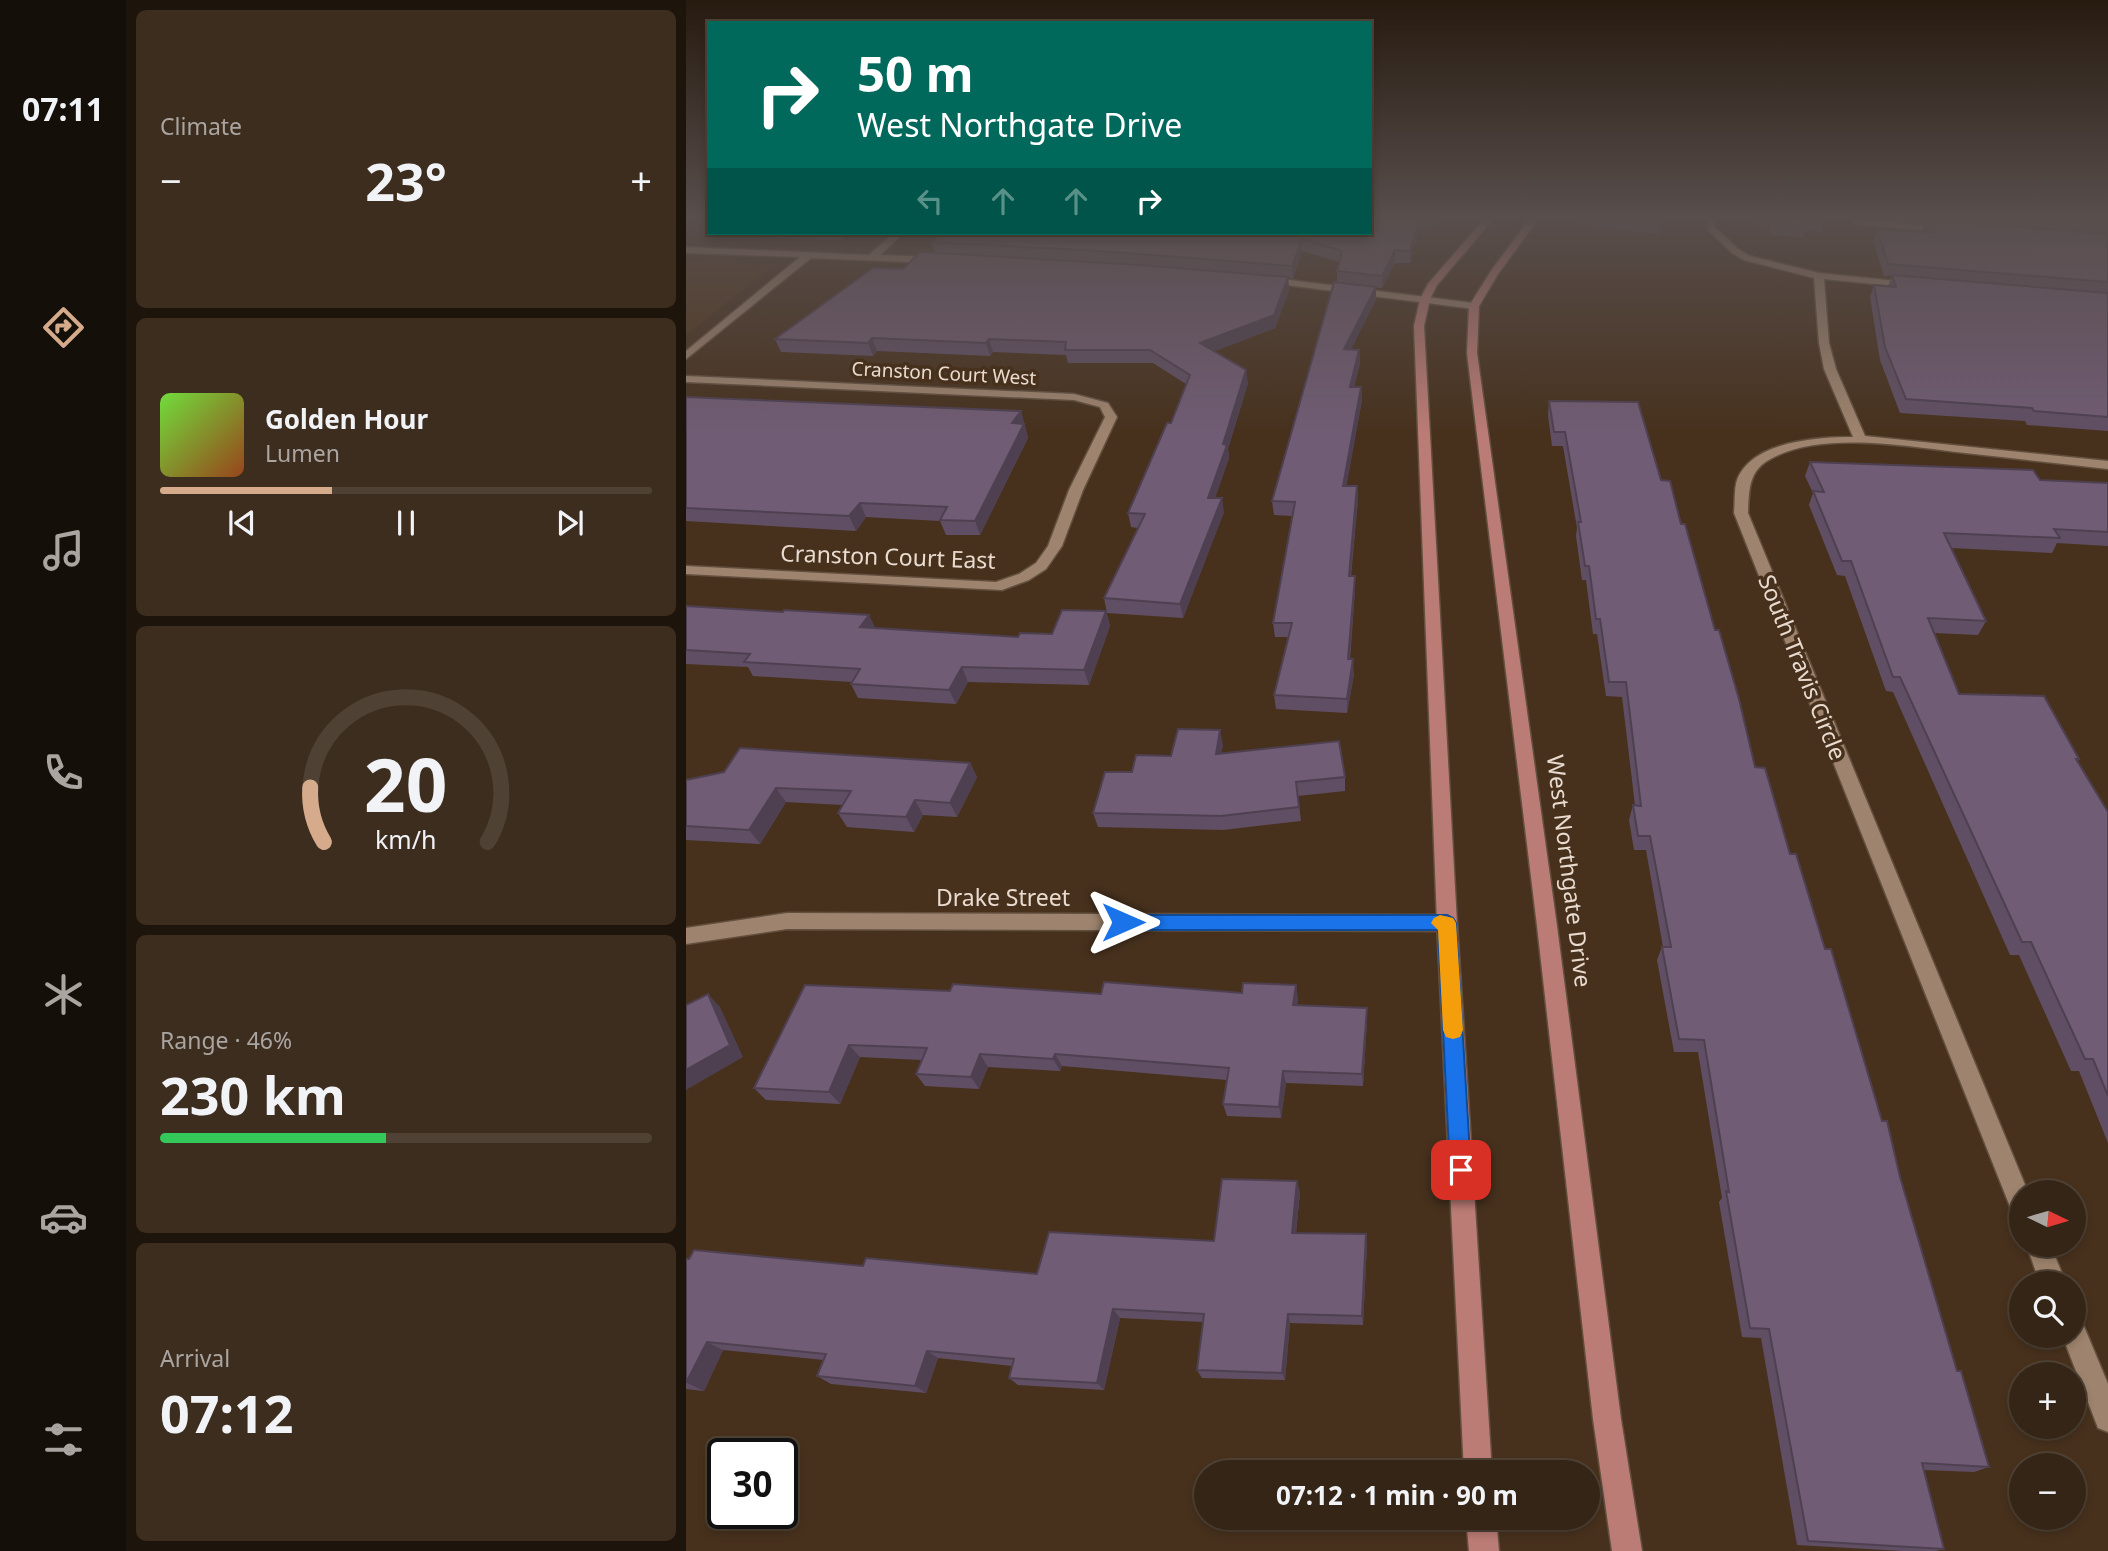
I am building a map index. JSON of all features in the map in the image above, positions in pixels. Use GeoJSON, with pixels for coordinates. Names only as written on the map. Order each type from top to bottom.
{"type":"FeatureCollection","features":[{"type":"Feature","properties":{"kind":"main road"},"geometry":{"type":"LineString","coordinates":[[1431,289],[1424,299],[1419,326],[1419,354],[1477,1460]]}},
{"type":"Feature","properties":{"kind":"main road","name":"West Northgate Drive"},"geometry":{"type":"LineString","coordinates":[[1484,289],[1474,306],[1473,364],[1549,939],[1607,1419],[1627,1551]]}},
{"type":"Feature","properties":{"kind":"main road"},"geometry":{"type":"LineString","coordinates":[[1482,1530],[1484,1551]]}},
{"type":"Feature","properties":{"kind":"street"},"geometry":{"type":"LineString","coordinates":[[686,356],[767,289]]}},
{"type":"Feature","properties":{"kind":"street"},"geometry":{"type":"LineString","coordinates":[[1343,289],[1474,306]]}},
{"type":"Feature","properties":{"kind":"street"},"geometry":{"type":"LineString","coordinates":[[1820,289],[1824,343],[1830,369],[1860,439]]}},
{"type":"Feature","properties":{"kind":"street","name":"Cranston Court West"},"geometry":{"type":"LineString","coordinates":[[686,379],[1092,400],[1104,405],[1111,418],[1076,490]]}},
{"type":"Feature","properties":{"kind":"street","name":"South Travis Circle"},"geometry":{"type":"LineString","coordinates":[[2011,1180],[1741,513],[1738,494],[1746,473],[1769,454],[1799,444],[1860,439],[2108,465]]}},
{"type":"Feature","properties":{"kind":"street","name":"Cranston Court East"},"geometry":{"type":"LineString","coordinates":[[686,570],[997,587],[1024,578],[1041,566],[1055,546],[1076,490]]}},
{"type":"Feature","properties":{"kind":"street","name":"Drake Street"},"geometry":{"type":"LineString","coordinates":[[686,936],[787,921],[1447,923]]}},
{"type":"Feature","properties":{"kind":"street"},"geometry":{"type":"LineString","coordinates":[[2080,1348],[2108,1418]]}},
{"type":"Feature","properties":{"kind":"shaded area"},"geometry":{"type":"Polygon","coordinates":[[[686,289],[743,289],[686,335],[686,289]]]}},
{"type":"Feature","properties":{"kind":"building"},"geometry":{"type":"Polygon","coordinates":[[[843,289],[1283,289],[1274,315],[1200,343],[1246,370],[1223,444],[1227,445],[1208,498],[1222,498],[1180,604],[1104,598],[1145,514],[1128,513],[1167,423],[1171,423],[1190,375],[1150,350],[1065,350],[1066,342],[989,339],[986,343],[872,338],[868,343],[775,339],[843,289]]]}},
{"type":"Feature","properties":{"kind":"building"},"geometry":{"type":"Polygon","coordinates":[[[1332,289],[1375,289],[1344,349],[1359,350],[1350,387],[1361,387],[1343,486],[1357,486],[1349,576],[1355,576],[1348,659],[1353,659],[1347,699],[1274,695],[1292,623],[1273,623],[1295,502],[1272,501],[1332,289]]]}},
{"type":"Feature","properties":{"kind":"building"},"geometry":{"type":"Polygon","coordinates":[[[1875,289],[2065,289],[2108,293],[2108,417],[2034,411],[2032,408],[1906,399],[1885,347],[1875,289]]]}},
{"type":"Feature","properties":{"kind":"building"},"geometry":{"type":"Polygon","coordinates":[[[686,397],[1021,411],[1012,423],[1024,424],[975,521],[940,520],[947,507],[860,503],[849,516],[686,508],[686,397]]]}},
{"type":"Feature","properties":{"kind":"building"},"geometry":{"type":"Polygon","coordinates":[[[1549,401],[1638,402],[1661,480],[1670,481],[1681,524],[1685,524],[1715,630],[1719,630],[1739,699],[1755,767],[1765,768],[1790,854],[1796,854],[1825,949],[1831,949],[1882,1121],[1887,1121],[1900,1177],[1957,1371],[1961,1371],[1989,1467],[1922,1463],[1944,1549],[1808,1541],[1769,1329],[1750,1328],[1704,1040],[1679,1039],[1662,947],[1671,947],[1650,836],[1638,836],[1633,805],[1641,806],[1626,682],[1609,682],[1600,619],[1596,619],[1589,566],[1585,566],[1578,522],[1581,522],[1565,432],[1554,432],[1549,401]]]}},
{"type":"Feature","properties":{"kind":"building"},"geometry":{"type":"Polygon","coordinates":[[[1810,462],[2033,470],[2040,480],[2108,483],[2108,532],[2054,529],[2060,538],[1944,533],[1986,621],[1928,618],[1959,694],[2044,696],[2079,759],[2076,759],[2108,812],[2108,1096],[2093,1059],[2085,1059],[2031,942],[2022,942],[1900,677],[1893,677],[1851,561],[1842,561],[1813,491],[1824,492],[1810,462]]]}},
{"type":"Feature","properties":{"kind":"building"},"geometry":{"type":"Polygon","coordinates":[[[686,606],[869,615],[860,627],[1018,637],[1020,633],[1052,634],[1062,610],[1106,611],[1084,670],[962,667],[949,690],[851,684],[860,669],[744,662],[750,654],[686,650],[686,606]]]}},
{"type":"Feature","properties":{"kind":"building"},"geometry":{"type":"Polygon","coordinates":[[[1178,729],[1220,730],[1216,754],[1339,741],[1345,777],[1296,782],[1299,807],[1221,816],[1093,813],[1105,772],[1132,772],[1136,755],[1171,756],[1178,729]]]}},
{"type":"Feature","properties":{"kind":"building"},"geometry":{"type":"Polygon","coordinates":[[[740,748],[970,763],[950,803],[915,800],[906,817],[838,813],[851,791],[776,788],[749,830],[686,826],[686,780],[724,772],[740,748]]]}},
{"type":"Feature","properties":{"kind":"building"},"geometry":{"type":"Polygon","coordinates":[[[1104,982],[1242,993],[1243,983],[1296,985],[1293,1005],[1367,1008],[1362,1074],[1283,1071],[1279,1107],[1223,1104],[1229,1068],[1055,1054],[1053,1059],[980,1054],[971,1077],[916,1074],[927,1048],[849,1045],[829,1092],[754,1088],[805,985],[950,991],[953,984],[1101,994],[1104,982]]]}},
{"type":"Feature","properties":{"kind":"building"},"geometry":{"type":"Polygon","coordinates":[[[708,994],[730,1045],[686,1070],[686,1005],[708,994]]]}},
{"type":"Feature","properties":{"kind":"building"},"geometry":{"type":"Polygon","coordinates":[[[1222,1179],[1297,1181],[1292,1233],[1366,1234],[1362,1316],[1288,1314],[1282,1373],[1197,1370],[1204,1314],[1113,1309],[1097,1383],[1009,1378],[1014,1359],[927,1351],[915,1386],[817,1376],[826,1354],[707,1342],[686,1383],[686,1259],[689,1259],[694,1250],[863,1266],[866,1258],[1037,1274],[1049,1232],[1214,1241],[1222,1179]]]}},
{"type":"Feature","properties":{"kind":"slow traffic"},"geometry":{"type":"LineString","coordinates":[[1440,923],[1447,923],[1453,1030]]}},
{"type":"Feature","properties":{"kind":"route"},"geometry":{"type":"LineString","coordinates":[[1123,922],[1447,923],[1461,1170]]}}]}
